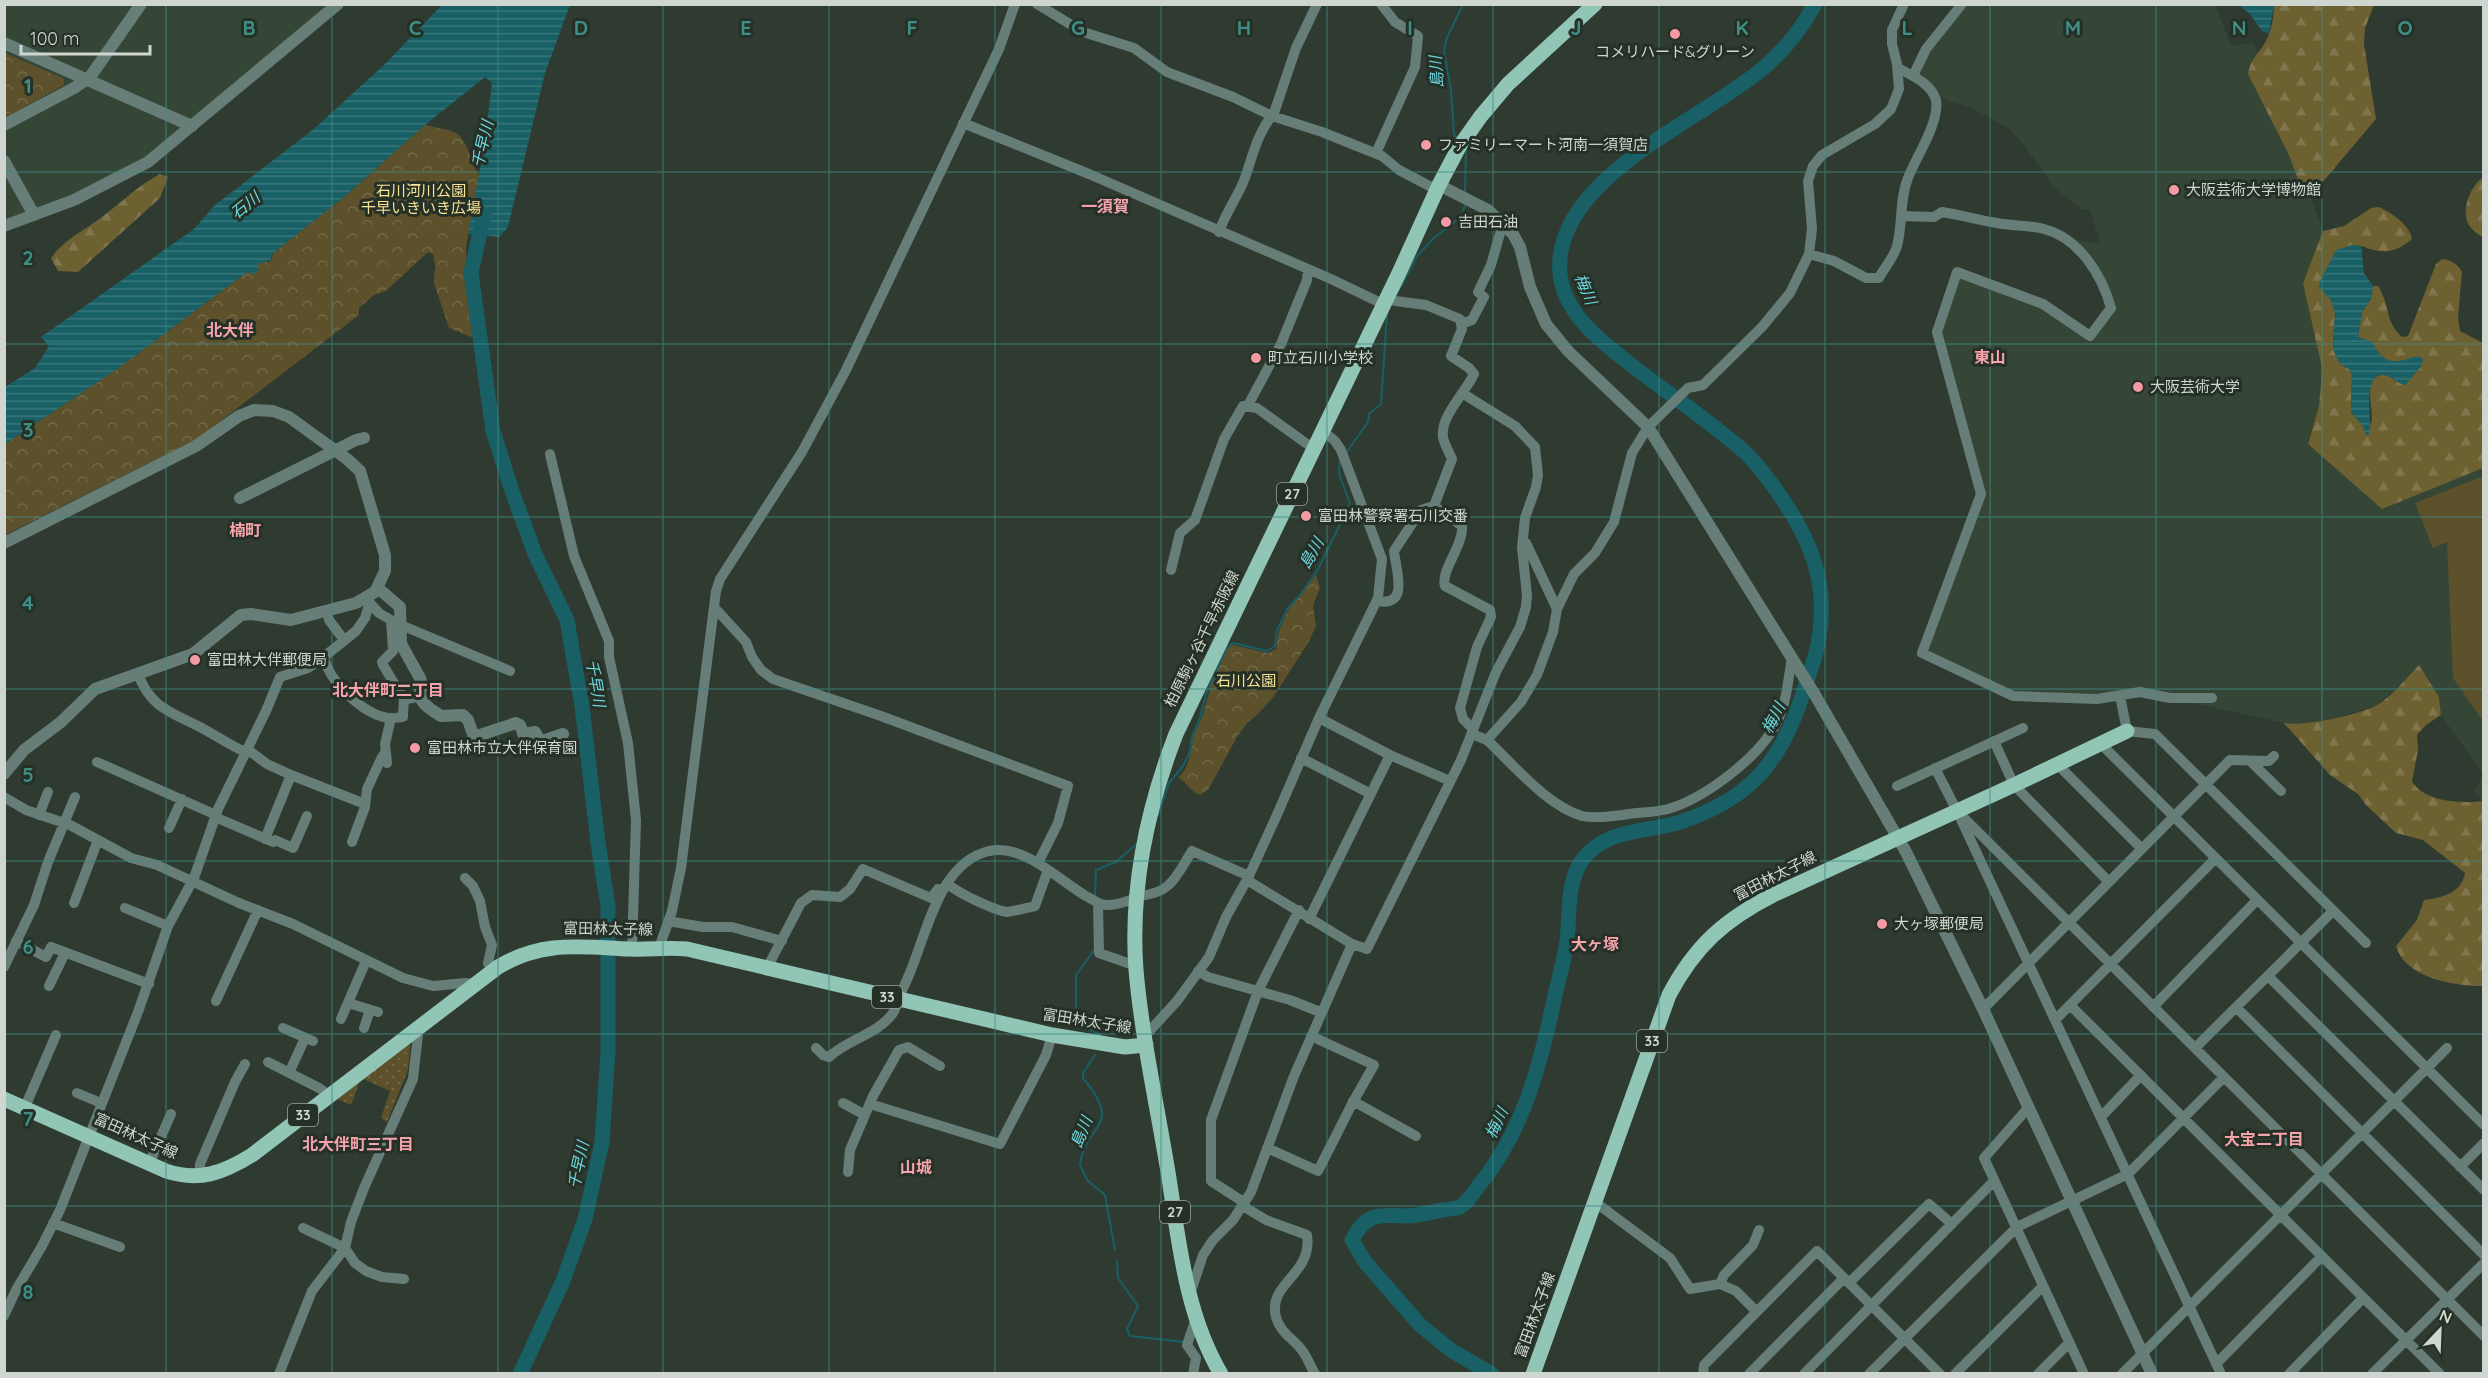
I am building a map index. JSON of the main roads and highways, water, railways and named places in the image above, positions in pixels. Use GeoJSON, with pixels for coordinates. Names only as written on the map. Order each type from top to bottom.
{"type":"FeatureCollection","features":[{"type":"Feature","properties":{"kind":"main road","name":"柏原駒ヶ谷千早赤阪線"},"geometry":{"type":"LineString","coordinates":[[1221,1374],[1198,1322],[1190,1297],[1145,1041],[1136,966],[1137,897],[1151,810],[1176,734],[1459,147],[1496,98],[1521,71],[1595,4]]}},
{"type":"Feature","properties":{"kind":"main road","name":"富田林太子線"},"geometry":{"type":"LineString","coordinates":[[1533,1374],[1669,995],[1690,959],[1713,934],[1740,913],[1899,836],[2058,765],[2127,730]]}},
{"type":"Feature","properties":{"kind":"main road","name":"富田林太子線"},"geometry":{"type":"LineString","coordinates":[[4,1099],[90,1135],[173,1174],[200,1177],[219,1173],[243,1161],[492,971],[515,957],[539,949],[567,945],[700,951],[1052,1035],[1125,1047],[1145,1041]]}},
{"type":"Feature","properties":{"kind":"water","name":"石川"},"geometry":{"type":"Polygon","coordinates":[[[442,5],[570,5],[545,73],[508,227],[499,237],[468,234],[484,147],[492,83],[485,77],[425,125],[344,197],[273,253],[270,261],[259,263],[257,272],[253,274],[247,272],[120,367],[5,444],[5,387],[35,368],[49,346],[41,337],[194,229],[215,205],[315,128],[384,65],[442,5]]]}},
{"type":"Feature","properties":{"kind":"water"},"geometry":{"type":"Polygon","coordinates":[[[2239,5],[2274,5],[2269,33],[2262,31],[2250,14],[2239,5]]]}},
{"type":"Feature","properties":{"kind":"water"},"geometry":{"type":"Polygon","coordinates":[[[2352,245],[2361,246],[2364,273],[2373,286],[2371,299],[2362,312],[2358,337],[2372,342],[2376,350],[2390,361],[2417,356],[2423,359],[2422,365],[2405,385],[2390,376],[2377,376],[2370,389],[2370,428],[2369,434],[2366,435],[2363,426],[2351,412],[2352,375],[2349,369],[2340,364],[2333,349],[2335,313],[2331,300],[2319,287],[2336,250],[2352,245]]]}},
{"type":"Feature","properties":{"kind":"waterway","name":"島川"},"geometry":{"type":"LineString","coordinates":[[1457,138],[1454,134],[1451,90],[1444,52],[1446,40],[1463,4]]}},
{"type":"Feature","properties":{"kind":"waterway","name":"梅川"},"geometry":{"type":"LineString","coordinates":[[1492,1374],[1452,1351],[1420,1325],[1365,1262],[1352,1240],[1361,1226],[1371,1218],[1413,1216],[1458,1208],[1474,1193],[1506,1145],[1535,1075],[1566,949],[1571,888],[1583,859],[1592,849],[1614,837],[1677,823],[1703,814],[1744,789],[1760,774],[1786,736],[1796,713],[1817,651],[1821,616],[1818,577],[1806,540],[1797,522],[1765,474],[1747,454],[1718,429],[1614,352],[1583,323],[1563,288],[1560,274],[1564,240],[1579,210],[1604,182],[1634,156],[1761,70],[1791,40],[1815,4]]}},
{"type":"Feature","properties":{"kind":"waterway","name":"島川"},"geometry":{"type":"LineString","coordinates":[[1465,193],[1466,150]]}},
{"type":"Feature","properties":{"kind":"waterway","name":"島川"},"geometry":{"type":"LineString","coordinates":[[1399,290],[1417,256],[1435,237],[1461,217],[1465,205]]}},
{"type":"Feature","properties":{"kind":"waterway","name":"千早川"},"geometry":{"type":"LineString","coordinates":[[484,215],[471,273],[493,431],[535,554],[567,620],[582,706],[608,906],[608,1052],[602,1142],[585,1219],[563,1281],[520,1374]]}},
{"type":"Feature","properties":{"kind":"waterway","name":"島川"},"geometry":{"type":"LineString","coordinates":[[1346,453],[1368,422],[1369,414],[1381,404],[1387,314]]}},
{"type":"Feature","properties":{"kind":"waterway","name":"島川"},"geometry":{"type":"LineString","coordinates":[[1158,815],[1169,783],[1183,766],[1190,752],[1192,737],[1206,694],[1227,647],[1233,643],[1267,651],[1275,646],[1277,630],[1288,608],[1317,571],[1350,504],[1339,474],[1340,459]]}},
{"type":"Feature","properties":{"kind":"waterway","name":"島川"},"geometry":{"type":"LineString","coordinates":[[1095,896],[1096,870],[1116,862],[1139,842]]}},
{"type":"Feature","properties":{"kind":"waterway","name":"島川"},"geometry":{"type":"LineString","coordinates":[[1094,950],[1076,975],[1076,1012],[1084,1027],[1101,1035]]}},
{"type":"Feature","properties":{"kind":"waterway","name":"島川"},"geometry":{"type":"LineString","coordinates":[[1095,1055],[1083,1073],[1083,1078],[1101,1107],[1102,1117],[1088,1140],[1080,1165],[1087,1180],[1105,1195],[1115,1250]]}},
{"type":"Feature","properties":{"kind":"waterway","name":"島川"},"geometry":{"type":"LineString","coordinates":[[1117,1261],[1118,1278],[1138,1306],[1127,1329],[1130,1336],[1185,1342]]}},
{"type":"Feature","properties":{"kind":"place","name":"コメリハード&グリーン"},"geometry":{"type":"Point","coordinates":[1675,34]}},
{"type":"Feature","properties":{"kind":"place","name":"ファミリーマート河南一須賀店"},"geometry":{"type":"Point","coordinates":[1426,145]}},
{"type":"Feature","properties":{"kind":"place","name":"大阪芸術大学博物館"},"geometry":{"type":"Point","coordinates":[2174,190]}},
{"type":"Feature","properties":{"kind":"place","name":"吉田石油"},"geometry":{"type":"Point","coordinates":[1446,222]}},
{"type":"Feature","properties":{"kind":"place","name":"町立石川小学校"},"geometry":{"type":"Point","coordinates":[1256,358]}},
{"type":"Feature","properties":{"kind":"place","name":"大阪芸術大学"},"geometry":{"type":"Point","coordinates":[2138,387]}},
{"type":"Feature","properties":{"kind":"place","name":"富田林警察署石川交番"},"geometry":{"type":"Point","coordinates":[1306,516]}},
{"type":"Feature","properties":{"kind":"place","name":"富田林大伴郵便局"},"geometry":{"type":"Point","coordinates":[195,660]}},
{"type":"Feature","properties":{"kind":"place","name":"富田林市立大伴保育園"},"geometry":{"type":"Point","coordinates":[415,748]}},
{"type":"Feature","properties":{"kind":"place","name":"大ヶ塚郵便局"},"geometry":{"type":"Point","coordinates":[1882,924]}},
{"type":"Feature","properties":{"kind":"district","name":"一須賀"},"geometry":{"type":"Point","coordinates":[1105,206]}},
{"type":"Feature","properties":{"kind":"district","name":"北大伴"},"geometry":{"type":"Point","coordinates":[230,330]}},
{"type":"Feature","properties":{"kind":"district","name":"東山"},"geometry":{"type":"Point","coordinates":[1990,357]}},
{"type":"Feature","properties":{"kind":"district","name":"楠町"},"geometry":{"type":"Point","coordinates":[245,530]}},
{"type":"Feature","properties":{"kind":"district","name":"北大伴町二丁目"},"geometry":{"type":"Point","coordinates":[388,690]}},
{"type":"Feature","properties":{"kind":"district","name":"大ヶ塚"},"geometry":{"type":"Point","coordinates":[1595,944]}},
{"type":"Feature","properties":{"kind":"district","name":"大宝二丁目"},"geometry":{"type":"Point","coordinates":[2264,1139]}},
{"type":"Feature","properties":{"kind":"district","name":"北大伴町三丁目"},"geometry":{"type":"Point","coordinates":[358,1144]}},
{"type":"Feature","properties":{"kind":"district","name":"山城"},"geometry":{"type":"Point","coordinates":[916,1167]}},
{"type":"Feature","properties":{"kind":"park label","name":"石川河川公園 千早いきいき広場"},"geometry":{"type":"Point","coordinates":[421,200]}},
{"type":"Feature","properties":{"kind":"park label","name":"石川公園"},"geometry":{"type":"Point","coordinates":[1246,681]}}]}
